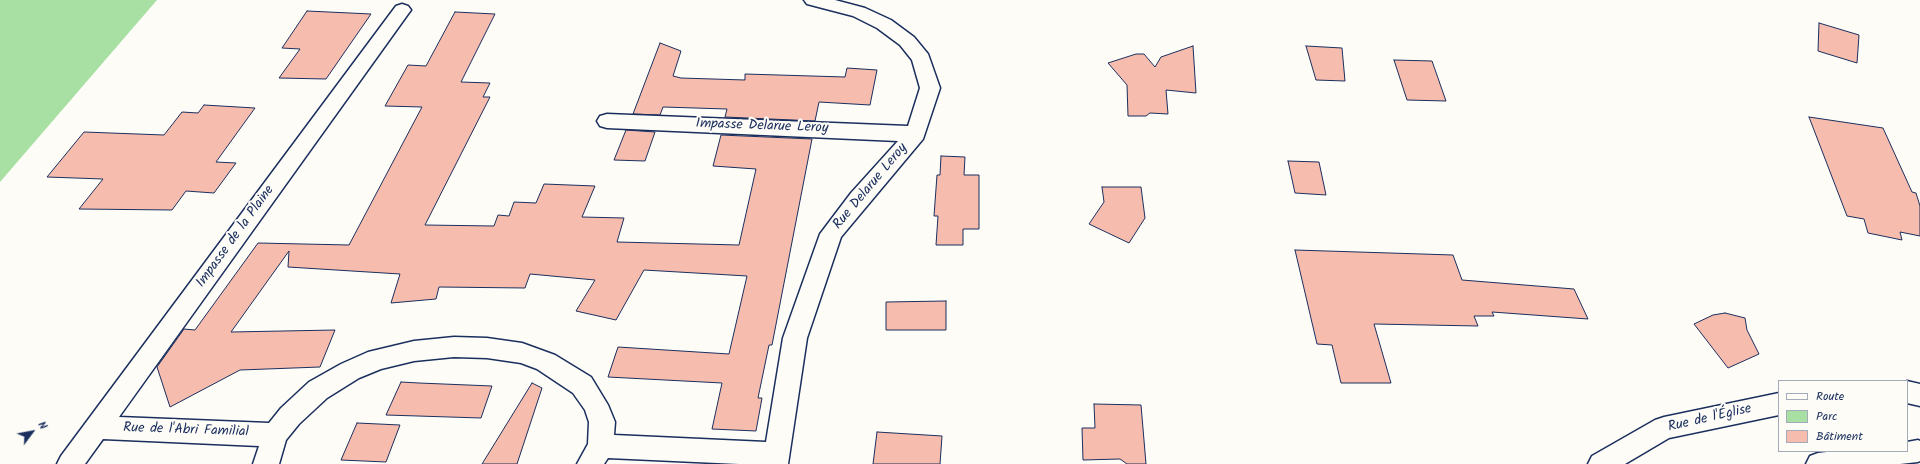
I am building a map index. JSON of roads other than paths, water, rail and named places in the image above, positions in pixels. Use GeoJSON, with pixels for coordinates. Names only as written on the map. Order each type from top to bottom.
{"type":"FeatureCollection","features":[{"type":"Feature","properties":{"kind":"street","name":"Rue Delarue Leroy"},"geometry":{"type":"LineString","coordinates":[[776,459],[795,338],[831,234],[859,199],[916,134],[930,88],[921,59],[907,41],[884,24],[859,12],[813,0]]}},
{"type":"Feature","properties":{"kind":"street","name":"Impasse de la Plaine"},"geometry":{"type":"LineString","coordinates":[[70,464],[402,10]]}},
{"type":"Feature","properties":{"kind":"street","name":"Impasse Delarue Leroy"},"geometry":{"type":"LineString","coordinates":[[607,121],[916,134]]}},
{"type":"Feature","properties":{"kind":"street"},"geometry":{"type":"LineString","coordinates":[[266,464],[275,435],[290,416],[318,390],[350,371],[377,360],[414,351],[454,347],[487,348],[522,353],[546,362],[567,374],[582,386],[596,405],[602,422],[596,455],[776,459]]}},
{"type":"Feature","properties":{"kind":"street"},"geometry":{"type":"LineString","coordinates":[[1908,392],[1920,395]]}},
{"type":"Feature","properties":{"kind":"street","name":"Rue de l'Église"},"geometry":{"type":"LineString","coordinates":[[1601,464],[1664,428],[1778,404]]}},
{"type":"Feature","properties":{"kind":"street","name":"Rue de l'Abri Familial"},"geometry":{"type":"LineString","coordinates":[[97,427],[275,435]]}},
{"type":"Feature","properties":{"kind":"lane"},"geometry":{"type":"LineString","coordinates":[[1818,464],[1918,451]]}}]}
